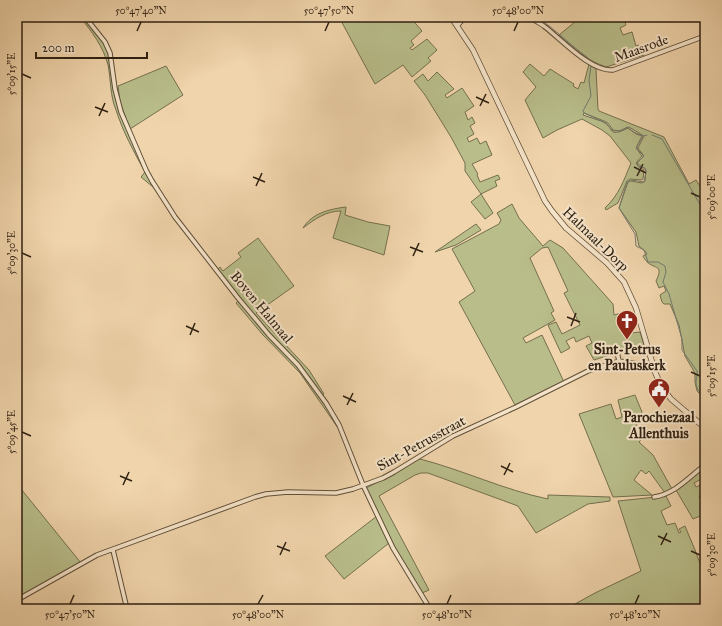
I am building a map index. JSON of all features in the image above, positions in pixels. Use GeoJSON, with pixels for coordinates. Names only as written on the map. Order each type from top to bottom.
{"type":"FeatureCollection","features":[{"type":"Feature","properties":{"kind":"street","name":"Boven Halmaal"},"geometry":{"type":"LineString","coordinates":[[85,17],[105,42],[110,53],[116,94],[121,112],[152,181],[175,217],[233,292],[269,335],[298,365],[326,403],[335,417],[363,485],[393,548],[430,609]]}},
{"type":"Feature","properties":{"kind":"street","name":"Halmaal-Dorp"},"geometry":{"type":"LineString","coordinates":[[451,17],[473,50],[545,201],[558,219],[607,263],[619,276],[628,289],[636,308],[658,382],[667,394],[705,428]]}},
{"type":"Feature","properties":{"kind":"street"},"geometry":{"type":"LineString","coordinates":[[457,26],[465,17]]}},
{"type":"Feature","properties":{"kind":"street","name":"Maasrode"},"geometry":{"type":"LineString","coordinates":[[529,17],[544,26],[575,53],[599,68],[608,70],[613,70],[705,36]]}},
{"type":"Feature","properties":{"kind":"street"},"geometry":{"type":"LineString","coordinates":[[617,352],[619,361]]}},
{"type":"Feature","properties":{"kind":"street","name":"Sint-Petrusstraat"},"geometry":{"type":"LineString","coordinates":[[17,600],[97,555],[266,494],[304,491],[336,493],[383,478],[453,436],[516,407],[588,370],[619,361],[653,365]]}},
{"type":"Feature","properties":{"kind":"street"},"geometry":{"type":"LineString","coordinates":[[654,497],[665,495],[674,490],[705,465]]}},
{"type":"Feature","properties":{"kind":"street"},"geometry":{"type":"LineString","coordinates":[[113,550],[127,609]]}},
{"type":"Feature","properties":{"kind":"green space"},"geometry":{"type":"Polygon","coordinates":[[[80,17],[84,17],[104,43],[108,51],[115,96],[135,148],[167,206],[153,187],[141,177],[145,172],[125,134],[114,105],[106,58],[97,40],[80,17]]]}},
{"type":"Feature","properties":{"kind":"green space"},"geometry":{"type":"Polygon","coordinates":[[[339,17],[410,17],[422,31],[411,41],[414,45],[410,48],[412,50],[427,39],[437,50],[428,58],[431,61],[412,77],[403,65],[375,84],[339,17]]]}},
{"type":"Feature","properties":{"kind":"green space"},"geometry":{"type":"Polygon","coordinates":[[[581,17],[623,17],[626,25],[620,28],[623,35],[632,32],[636,46],[639,45],[644,55],[606,67],[587,58],[559,35],[581,17]]]}},
{"type":"Feature","properties":{"kind":"green space"},"geometry":{"type":"Polygon","coordinates":[[[530,64],[544,76],[550,69],[574,84],[573,86],[578,89],[581,82],[584,83],[589,64],[596,69],[599,111],[664,137],[689,184],[696,180],[705,194],[705,399],[697,391],[695,373],[685,356],[679,325],[670,304],[664,304],[662,302],[660,295],[666,291],[664,286],[659,288],[656,281],[659,270],[647,262],[643,256],[647,254],[639,246],[636,232],[619,208],[628,182],[631,181],[642,183],[645,181],[646,170],[637,163],[644,156],[638,148],[644,136],[629,127],[619,131],[613,130],[608,123],[584,113],[583,115],[606,123],[614,132],[621,131],[628,128],[636,134],[642,136],[636,148],[642,156],[636,163],[644,170],[643,179],[630,179],[627,181],[618,203],[606,210],[605,208],[621,187],[631,163],[610,136],[582,119],[543,138],[525,100],[536,87],[523,72],[530,64]]]}},
{"type":"Feature","properties":{"kind":"green space"},"geometry":{"type":"Polygon","coordinates":[[[166,66],[183,95],[130,129],[120,102],[118,86],[166,66]]]}},
{"type":"Feature","properties":{"kind":"green space"},"geometry":{"type":"Polygon","coordinates":[[[437,72],[454,89],[445,95],[447,98],[462,88],[474,106],[465,112],[468,120],[472,117],[475,123],[470,126],[474,134],[467,138],[469,142],[477,138],[480,144],[486,141],[492,155],[472,164],[478,174],[477,175],[480,182],[498,175],[500,179],[495,181],[497,186],[481,194],[465,171],[465,163],[451,137],[425,95],[414,81],[423,74],[428,81],[437,72]]]}},
{"type":"Feature","properties":{"kind":"green space"},"geometry":{"type":"Polygon","coordinates":[[[481,194],[493,213],[485,219],[471,202],[481,194]]]}},
{"type":"Feature","properties":{"kind":"green space"},"geometry":{"type":"Polygon","coordinates":[[[512,204],[519,218],[543,246],[550,240],[563,248],[613,304],[614,315],[625,312],[631,333],[640,332],[644,345],[633,348],[629,353],[625,353],[621,350],[594,360],[586,346],[592,343],[589,336],[576,342],[574,337],[566,341],[570,348],[561,353],[548,325],[556,322],[562,334],[580,325],[564,293],[568,291],[548,247],[542,248],[530,258],[554,311],[551,313],[555,320],[523,338],[526,343],[542,335],[564,382],[515,405],[459,302],[475,291],[452,249],[499,224],[501,220],[497,213],[512,204]]]}},
{"type":"Feature","properties":{"kind":"green space"},"geometry":{"type":"Polygon","coordinates":[[[346,207],[345,215],[368,222],[390,226],[384,255],[333,238],[341,211],[330,212],[303,228],[316,215],[346,207]]]}},
{"type":"Feature","properties":{"kind":"green space"},"geometry":{"type":"Polygon","coordinates":[[[476,224],[481,230],[456,245],[435,252],[476,224]]]}},
{"type":"Feature","properties":{"kind":"green space"},"geometry":{"type":"Polygon","coordinates":[[[258,238],[294,286],[256,313],[309,370],[324,394],[322,395],[299,364],[252,316],[300,369],[322,397],[338,428],[300,373],[263,335],[236,303],[241,299],[218,269],[220,267],[223,271],[241,257],[238,253],[258,238]]]}},
{"type":"Feature","properties":{"kind":"green space"},"geometry":{"type":"Polygon","coordinates":[[[635,395],[642,412],[633,433],[642,439],[639,442],[653,455],[672,489],[665,493],[649,471],[646,474],[641,470],[634,480],[652,495],[613,497],[579,414],[611,404],[616,419],[622,417],[618,400],[635,395]]]}},
{"type":"Feature","properties":{"kind":"green space"},"geometry":{"type":"Polygon","coordinates":[[[420,459],[515,490],[548,499],[548,495],[610,497],[610,501],[588,504],[536,533],[518,506],[428,473],[415,475],[379,496],[429,590],[422,593],[395,549],[366,488],[394,474],[415,460],[420,459]]]}},
{"type":"Feature","properties":{"kind":"green space"},"geometry":{"type":"Polygon","coordinates":[[[703,469],[705,477],[694,483],[696,487],[705,483],[705,493],[699,496],[705,508],[705,514],[693,519],[676,490],[703,469]]]}},
{"type":"Feature","properties":{"kind":"green space"},"geometry":{"type":"Polygon","coordinates":[[[17,484],[81,563],[17,599],[17,484]]]}},
{"type":"Feature","properties":{"kind":"green space"},"geometry":{"type":"Polygon","coordinates":[[[666,496],[671,506],[661,511],[667,525],[675,523],[679,533],[681,532],[679,529],[685,526],[705,577],[705,609],[564,609],[641,571],[618,501],[666,496]]]}},
{"type":"Feature","properties":{"kind":"green space"},"geometry":{"type":"Polygon","coordinates":[[[377,516],[389,543],[344,579],[325,556],[377,516]]]}},
{"type":"Feature","properties":{"kind":"waterway"},"geometry":{"type":"LineString","coordinates":[[537,17],[588,58]]}},
{"type":"Feature","properties":{"kind":"waterway"},"geometry":{"type":"LineString","coordinates":[[591,66],[589,80],[591,96],[583,111],[584,113],[606,123],[613,131],[621,131],[627,127],[643,136],[637,147],[643,157],[637,163],[638,166],[645,168],[646,171],[644,182],[631,180],[627,182],[619,208],[635,234],[636,246],[644,250],[648,262],[658,262],[665,266],[666,272],[663,282],[669,294],[682,339],[682,350],[697,371],[697,386],[700,393],[705,397]]}},
{"type":"Feature","properties":{"kind":"waterway"},"geometry":{"type":"LineString","coordinates":[[652,135],[662,139],[705,213]]}},
{"type":"Feature","properties":{"kind":"place","name":"Sint-Petrus en Pauluskerk"},"geometry":{"type":"Point","coordinates":[627,340]}},
{"type":"Feature","properties":{"kind":"place","name":"Parochiezaal Allenthuis"},"geometry":{"type":"Point","coordinates":[659,408]}}]}
